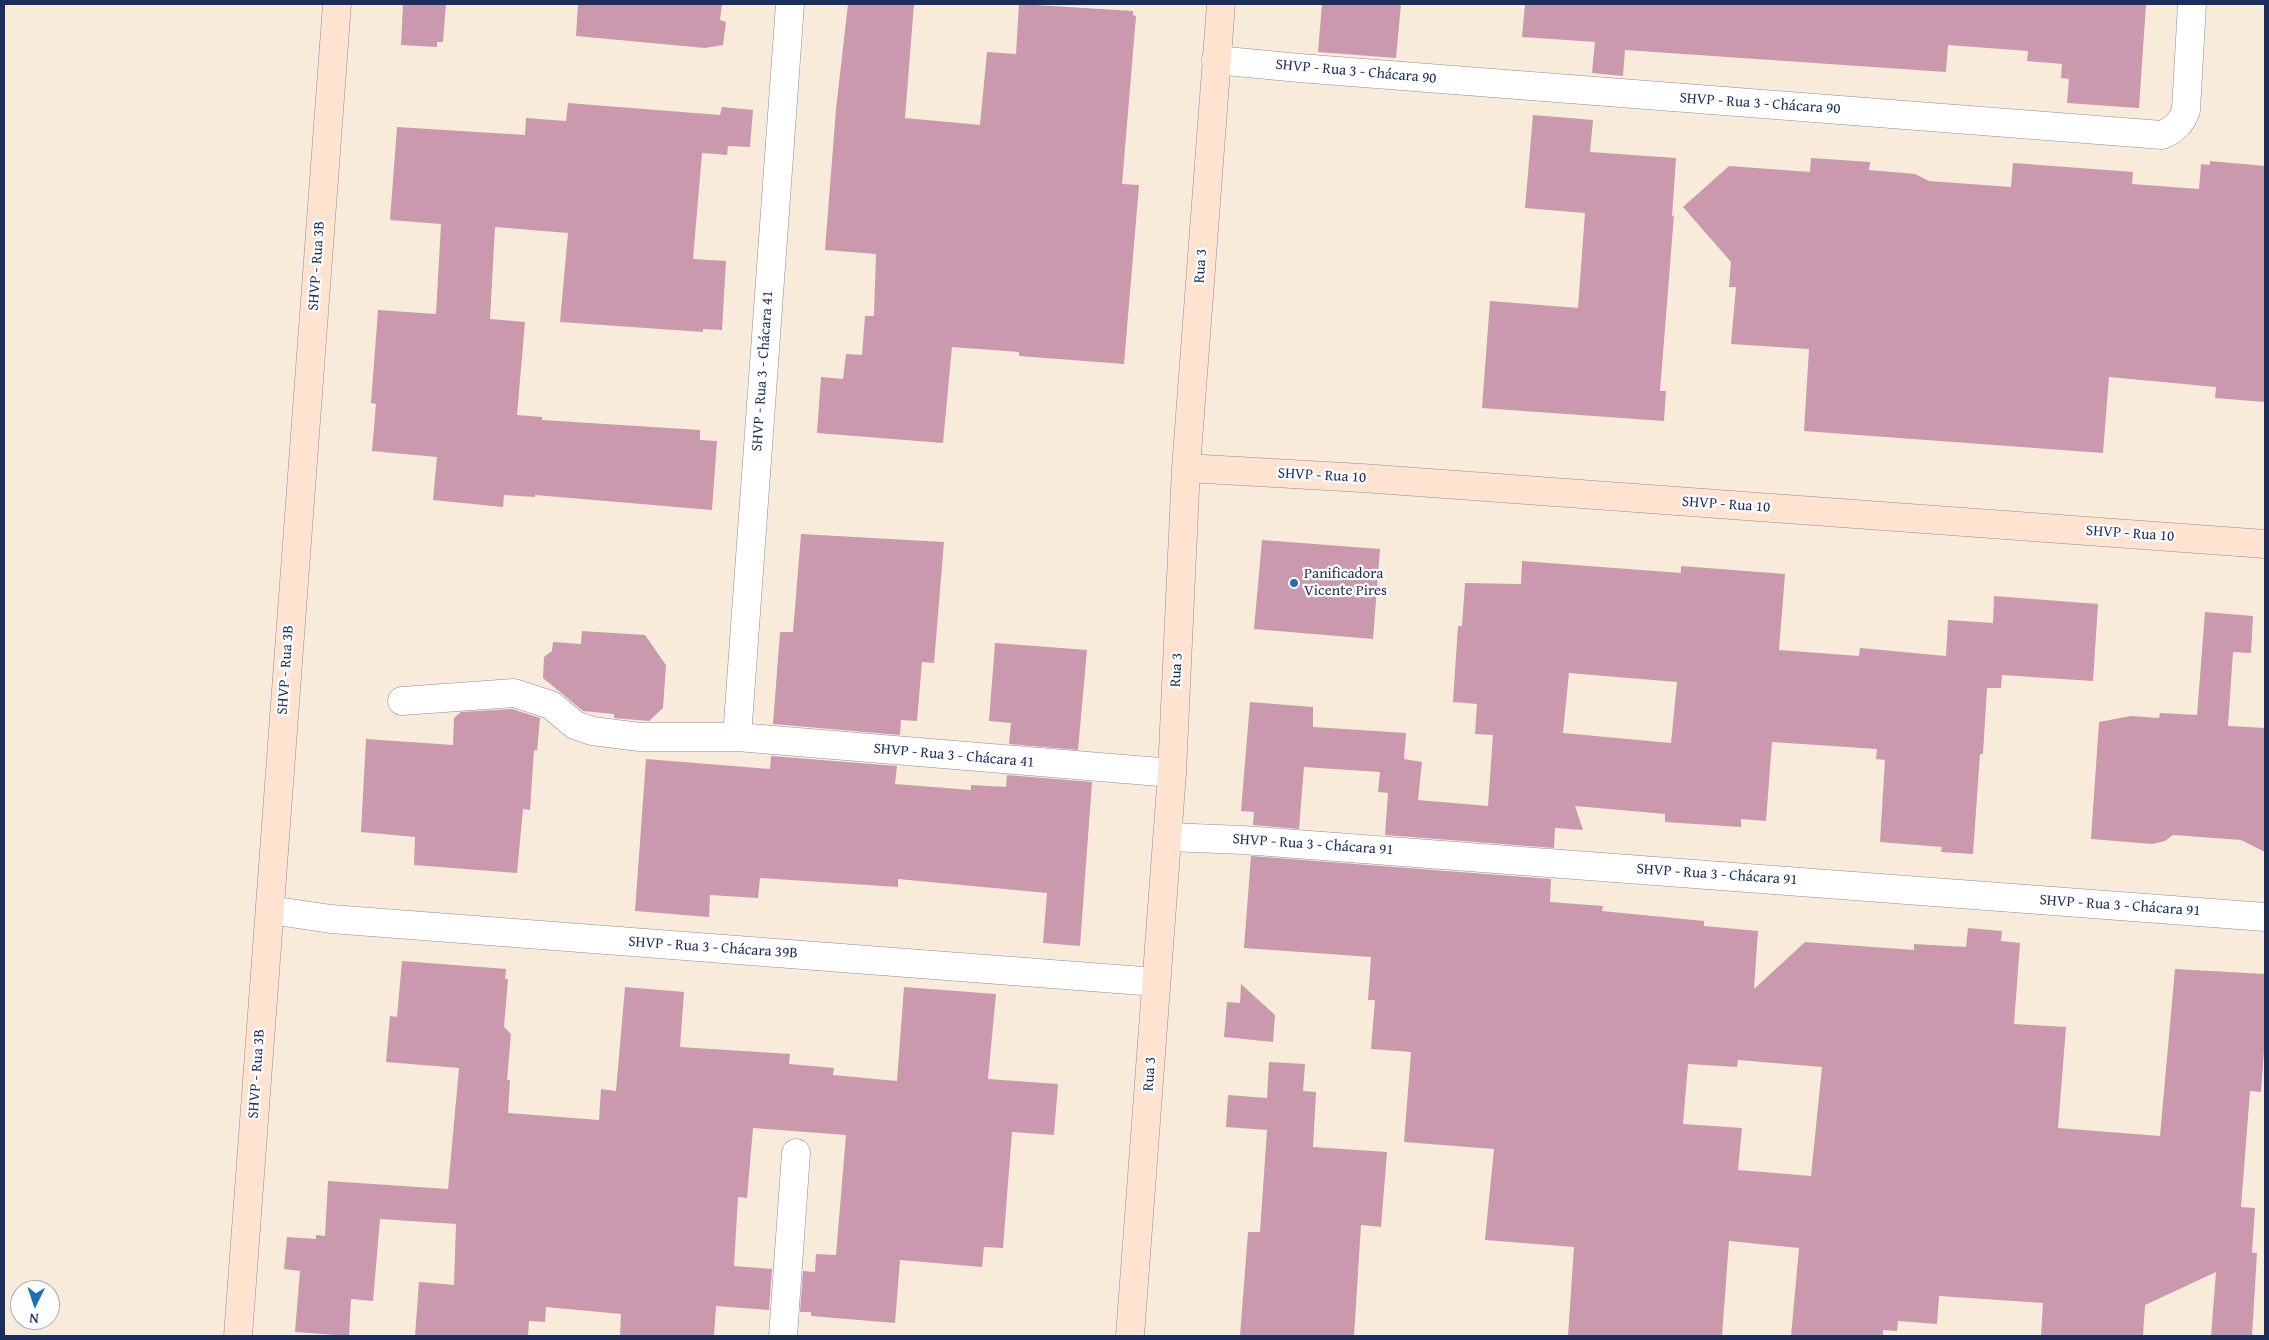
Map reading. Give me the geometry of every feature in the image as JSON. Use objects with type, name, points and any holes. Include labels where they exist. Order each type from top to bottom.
[{"type":"street","name":"SHVP - Rua 3B","points":[[238,1336],[337,4]]},
{"type":"street","name":"SHVP - Rua 3 - Chácara 41","points":[[736,737],[790,4]]},
{"type":"street","name":"Rua 3","points":[[1130,1336],[1168,837],[1186,468],[1221,4]]},
{"type":"street","name":"SHVP - Rua 3 - Chácara 90","points":[[1216,60],[1299,68],[2162,134],[2174,129],[2182,121],[2186,110],[2192,4]]},
{"type":"street","name":"SHVP - Rua 10","points":[[1186,468],[1362,478],[2265,544]]},
{"type":"street","name":"SHVP - Rua 3 - Chácara 41","points":[[402,701],[514,693],[551,705],[575,725],[592,731],[640,737],[736,737],[1172,773]]},
{"type":"street","name":"SHVP - Rua 3 - Chácara 91","points":[[1168,837],[1243,840],[2265,917]]},
{"type":"street","name":"SHVP - Rua 3 - Chácara 39B","points":[[270,910],[351,920],[1156,982]]},
{"type":"street","points":[[783,1336],[796,1154]]},
{"type":"building","points":[[403,4],[446,4],[443,42],[437,42],[437,47],[401,45]]},
{"type":"building","points":[[578,4],[722,4],[720,20],[726,22],[723,45],[705,48],[576,36]]},
{"type":"building","points":[[848,4],[914,4],[905,118],[980,125],[987,52],[1016,54],[1019,4],[1133,11],[1133,15],[1136,16],[1122,184],[1139,185],[1124,364],[1019,356],[1019,352],[952,347],[943,443],[817,433],[821,377],[843,379],[846,354],[862,355],[865,316],[874,316],[876,254],[825,250],[836,109]]},
{"type":"building","points":[[1322,4],[1401,4],[1396,58],[1318,52]]},
{"type":"building","points":[[1525,4],[2146,4],[2139,108],[2067,103],[2069,79],[2061,78],[2062,64],[2027,61],[2028,51],[1948,45],[1946,72],[1625,50],[1623,76],[1592,73],[1595,42],[1522,37]]},
{"type":"building","points":[[568,103],[720,115],[722,107],[753,110],[750,147],[728,146],[727,155],[702,153],[693,259],[726,261],[722,330],[703,329],[703,332],[560,322],[568,233],[495,227],[490,319],[525,322],[517,415],[542,417],[542,420],[700,430],[700,440],[717,441],[712,510],[535,495],[535,497],[504,495],[503,507],[433,500],[437,457],[372,451],[376,404],[371,403],[378,310],[436,314],[441,224],[390,220],[397,127],[525,135],[526,118],[566,121]]},
{"type":"building","points":[[1533,115],[1593,120],[1590,152],[1676,158],[1672,217],[1674,215],[1660,391],[1666,391],[1664,421],[1482,408],[1490,301],[1578,308],[1585,213],[1525,208]]},
{"type":"building","points":[[1811,158],[1870,162],[1869,170],[1915,174],[1929,181],[2011,187],[2013,163],[2133,172],[2132,184],[2199,189],[2201,164],[2210,165],[2210,161],[2265,166],[2265,402],[2215,398],[2216,387],[2109,377],[2103,453],[1804,431],[1809,349],[1731,344],[1736,287],[1729,287],[1731,262],[1683,207],[1729,166],[1810,172]]},
{"type":"building","points":[[801,534],[944,542],[934,663],[922,662],[917,721],[901,720],[900,735],[773,724],[780,632],[793,632]]},
{"type":"building","points":[[1262,540],[1380,549],[1373,639],[1254,629]]},
{"type":"building","points":[[1522,561],[1681,573],[1681,566],[1785,574],[1779,650],[1859,656],[1860,648],[1946,656],[1948,620],[1993,623],[1994,596],[2098,604],[2093,681],[2002,675],[2001,688],[1987,688],[1983,754],[1980,754],[1973,854],[1941,852],[1942,847],[1880,842],[1885,760],[1876,759],[1877,749],[1772,742],[1766,821],[1741,819],[1741,827],[1665,822],[1665,814],[1575,806],[1583,830],[1555,828],[1554,848],[1385,835],[1388,793],[1378,792],[1380,772],[1304,767],[1299,829],[1253,825],[1254,812],[1241,811],[1250,702],[1313,707],[1313,727],[1406,733],[1404,759],[1422,762],[1418,800],[1488,806],[1493,735],[1475,734],[1477,704],[1453,702],[1458,626],[1462,626],[1465,583],[1521,584]],"holes":[[[1569,673],[1677,682],[1671,743],[1563,733]]]},
{"type":"building","points":[[2205,612],[2253,616],[2251,653],[2233,652],[2228,726],[2265,728],[2265,852],[2241,840],[2173,835],[2165,841],[2152,844],[2091,839],[2099,722],[2131,716],[2159,718],[2160,713],[2197,715]]},
{"type":"building","points":[[582,631],[645,635],[666,665],[663,708],[649,721],[614,718],[614,714],[583,711],[543,678],[544,657],[552,651],[553,642],[581,644]]},
{"type":"building","points":[[995,643],[1087,650],[1078,750],[1009,744],[1011,723],[989,721]]},
{"type":"building","points":[[512,709],[540,718],[537,751],[534,750],[530,810],[523,809],[517,873],[414,865],[415,837],[361,832],[366,739],[453,745],[454,718],[461,712]]},
{"type":"building","points":[[771,756],[897,766],[895,784],[971,790],[971,785],[1006,787],[1007,775],[1092,782],[1080,946],[1043,943],[1047,893],[898,879],[898,887],[760,878],[758,898],[710,895],[709,917],[635,911],[646,759],[770,769]]},
{"type":"building","points":[[1251,856],[1551,879],[1550,902],[1603,906],[1602,911],[1704,921],[1704,926],[1758,931],[1754,989],[1805,942],[1914,950],[1914,944],[1966,947],[1968,928],[2002,931],[2001,941],[2020,943],[2014,1024],[2066,1027],[2058,1128],[2160,1136],[2175,969],[2265,974],[2265,1037],[2261,1092],[2250,1091],[2241,1207],[2255,1208],[2252,1253],[2257,1253],[2252,1336],[2211,1336],[2216,1272],[2145,1305],[2143,1336],[2041,1336],[2043,1303],[1939,1296],[1937,1324],[1898,1321],[1897,1331],[1883,1330],[1883,1336],[1791,1336],[1799,1248],[1729,1241],[1722,1336],[1568,1336],[1574,1247],[1485,1240],[1494,1149],[1404,1142],[1411,1052],[1371,1049],[1375,1000],[1368,1000],[1371,957],[1244,948]],"holes":[[[1738,1060],[1822,1067],[1811,1176],[1738,1170],[1742,1128],[1683,1124],[1688,1064],[1737,1067]]]},
{"type":"building","points":[[402,961],[506,969],[505,979],[508,979],[504,1027],[511,1034],[507,1080],[510,1080],[508,1113],[599,1120],[601,1089],[616,1091],[625,987],[684,992],[680,1047],[790,1054],[789,1064],[834,1068],[833,1075],[897,1081],[904,987],[996,994],[988,1079],[1058,1084],[1054,1135],[1012,1132],[1003,1248],[984,1247],[982,1267],[900,1260],[895,1323],[811,1316],[811,1312],[800,1312],[803,1271],[815,1272],[816,1254],[836,1255],[846,1135],[753,1128],[747,1198],[738,1197],[734,1266],[772,1269],[769,1310],[716,1306],[714,1336],[620,1336],[621,1314],[546,1307],[545,1322],[529,1321],[528,1336],[415,1336],[419,1282],[454,1285],[456,1224],[380,1219],[373,1301],[351,1299],[349,1336],[295,1332],[300,1271],[284,1269],[287,1237],[316,1239],[316,1235],[325,1236],[328,1181],[448,1189],[459,1068],[386,1062],[390,1016],[397,1017]]},
{"type":"building","points":[[1241,984],[1275,1015],[1273,1042],[1224,1037],[1227,1002],[1240,1003]]},
{"type":"building","points":[[1269,1062],[1305,1064],[1303,1091],[1316,1092],[1313,1147],[1387,1152],[1381,1227],[1361,1225],[1354,1336],[1240,1336],[1248,1232],[1260,1232],[1267,1130],[1226,1127],[1228,1095],[1267,1098]]},
{"type":"place","name":"Panificadora Vicente Pires","points":[[1294,583]]}]
